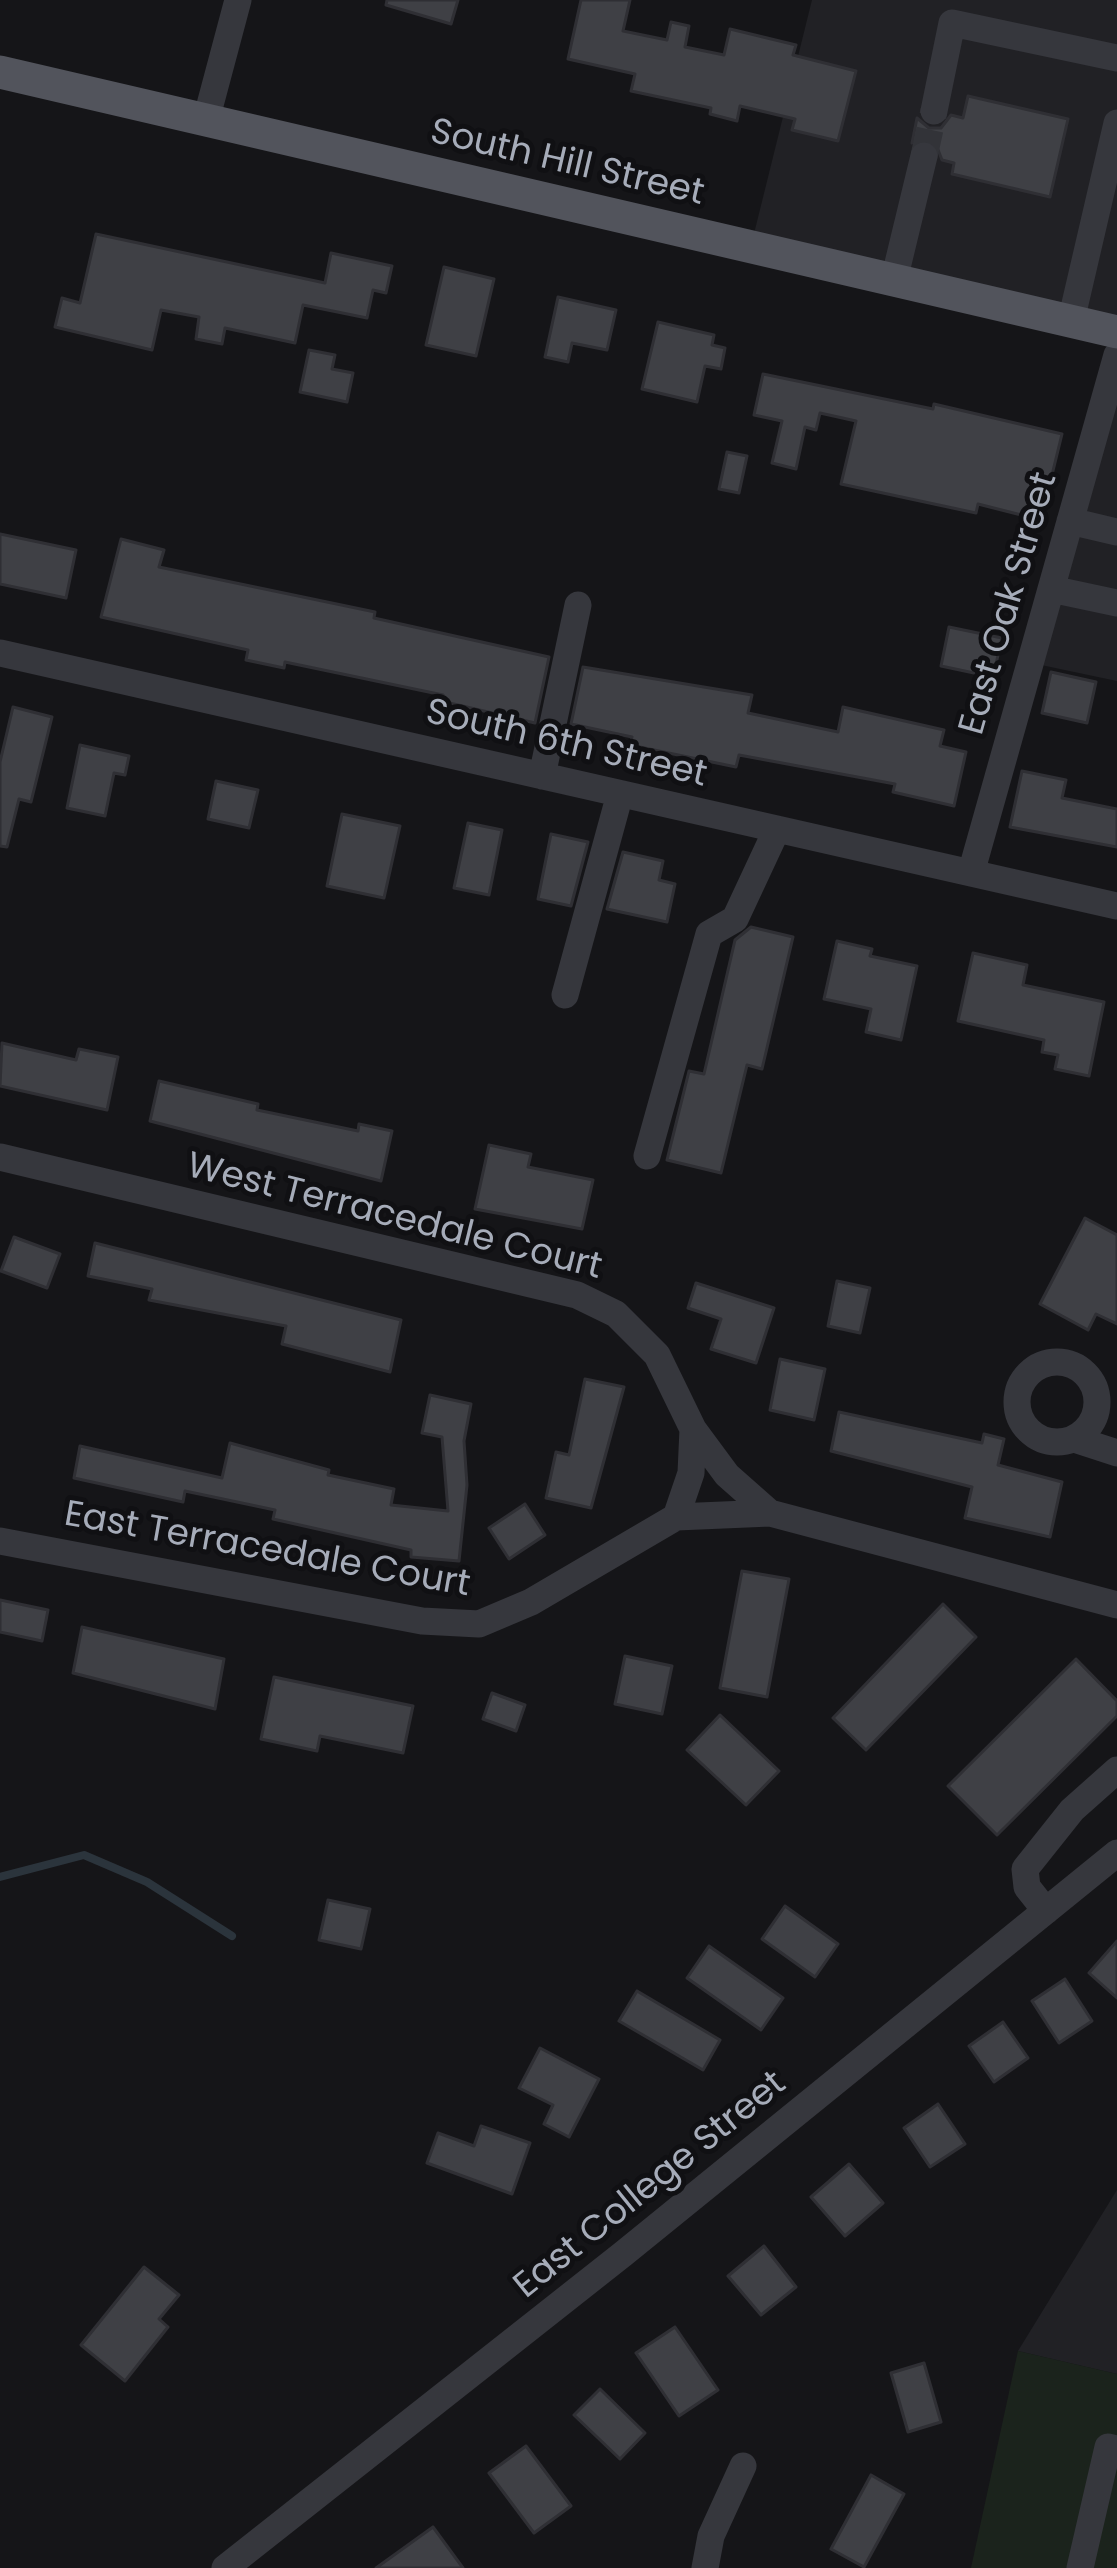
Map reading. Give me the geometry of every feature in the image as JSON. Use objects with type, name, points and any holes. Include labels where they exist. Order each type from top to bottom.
[{"type":"main road","name":"South Hill Street","points":[[0,72],[1117,332]]},
{"type":"street","points":[[206,120],[238,0]]},
{"type":"street","points":[[934,111],[955,11],[1117,58]]},
{"type":"street","points":[[1071,321],[1117,123]]},
{"type":"street","points":[[894,280],[923,156]]},
{"type":"street","name":"East Oak Street","points":[[971,873],[1117,355]]},
{"type":"street","points":[[1070,521],[1117,532]]},
{"type":"street","points":[[1051,590],[1117,603]]},
{"type":"street","points":[[542,776],[578,605]]},
{"type":"street","name":"South 6th Street","points":[[0,653],[1117,907]]},
{"type":"street","points":[[565,995],[620,794]]},
{"type":"street","points":[[647,1156],[709,934],[735,919],[777,829]]},
{"type":"street","name":"West Terracedale Court","points":[[0,1157],[577,1295],[616,1314],[657,1355],[693,1429],[727,1475],[770,1513]]},
{"type":"street","points":[[693,1429],[691,1473],[676,1517],[770,1513],[1117,1605]]},
{"type":"street","points":[[1074,1439],[1117,1453]]},
{"type":"street","name":"East Terracedale Court","points":[[0,1541],[422,1621],[479,1624],[532,1602],[676,1517]]},
{"type":"street","points":[[1046,1911],[1027,1887],[1024,1869],[1072,1810],[1117,1770]]},
{"type":"street","name":"East College Street","points":[[225,2568],[1117,1853]]},
{"type":"street","points":[[1080,2568],[1108,2447],[1117,2449]]},
{"type":"street","points":[[704,2568],[711,2536],[743,2466]]},
{"type":"shaded area","points":[[812,0],[1117,0],[1117,342],[747,262]]},
{"type":"shaded area","points":[[1117,363],[1117,681],[1027,662]]},
{"type":"shaded area","points":[[1117,2190],[1117,2374],[1018,2351]]},
{"type":"shaded area","points":[[1018,2351],[1117,2374],[1117,2568],[971,2568]]},
{"type":"building","points":[[387,0],[458,0],[451,24],[386,5]]},
{"type":"building","points":[[581,0],[630,0],[623,31],[667,40],[671,22],[689,26],[685,47],[724,55],[730,29],[796,45],[793,55],[856,71],[838,141],[792,130],[795,119],[740,106],[737,121],[710,114],[711,108],[631,91],[635,74],[568,59]]},
{"type":"building","points":[[968,96],[1068,119],[1050,197],[952,174],[954,163],[942,160],[935,142],[920,139],[912,143],[917,118],[929,128],[941,128],[951,115],[963,118]]},
{"type":"building","points":[[96,234],[325,283],[331,253],[392,266],[386,293],[373,290],[367,318],[303,305],[295,343],[225,328],[222,344],[196,339],[199,317],[161,310],[152,350],[55,327],[62,298],[80,303]]},
{"type":"building","points":[[444,267],[494,279],[476,356],[426,345]]},
{"type":"building","points":[[558,297],[616,310],[607,350],[572,343],[568,362],[545,357]]},
{"type":"building","points":[[658,322],[714,335],[712,345],[725,348],[721,369],[705,366],[697,402],[642,389]]},
{"type":"building","points":[[309,350],[335,355],[332,369],[353,373],[347,402],[300,392]]},
{"type":"building","points":[[763,374],[933,409],[934,404],[1062,434],[1041,520],[978,504],[976,513],[841,484],[856,421],[820,413],[816,430],[805,427],[796,469],[772,463],[782,421],[754,415]]},
{"type":"building","points":[[727,452],[747,456],[739,493],[719,489]]},
{"type":"building","points":[[0,534],[76,550],[66,598],[0,584]]},
{"type":"building","points":[[121,539],[164,550],[159,567],[375,612],[374,618],[549,657],[535,723],[441,701],[443,695],[285,662],[284,668],[246,660],[248,650],[101,617]]},
{"type":"building","points":[[949,627],[1002,638],[993,677],[941,666]]},
{"type":"building","points":[[583,667],[752,695],[748,713],[838,732],[843,707],[944,730],[940,746],[966,752],[954,806],[893,792],[895,784],[739,755],[736,767],[630,745],[632,737],[571,724]]},
{"type":"building","points":[[1051,672],[1096,682],[1087,723],[1042,713]]},
{"type":"building","points":[[13,707],[52,717],[31,802],[19,799],[7,847],[0,846],[0,762]]},
{"type":"building","points":[[80,745],[129,756],[125,775],[114,773],[105,816],[67,808]]},
{"type":"building","points":[[1022,771],[1066,780],[1062,798],[1117,809],[1117,847],[1010,827]]},
{"type":"building","points":[[216,781],[258,790],[249,828],[208,819]]},
{"type":"building","points":[[342,814],[400,826],[384,898],[327,886]]},
{"type":"building","points":[[468,823],[502,830],[489,895],[454,888]]},
{"type":"building","points":[[551,834],[588,842],[571,906],[538,899]]},
{"type":"building","points":[[623,852],[663,861],[659,880],[675,884],[667,922],[607,909]]},
{"type":"building","points":[[751,927],[793,937],[762,1069],[747,1065],[721,1173],[667,1160],[689,1071],[704,1074],[735,940]]},
{"type":"building","points":[[837,941],[872,949],[870,956],[917,966],[901,1040],[866,1032],[871,1009],[824,999]]},
{"type":"building","points":[[973,953],[1027,965],[1023,985],[1104,1002],[1089,1076],[1055,1069],[1058,1055],[1042,1052],[1044,1040],[958,1021]]},
{"type":"building","points":[[2,1043],[76,1060],[79,1049],[118,1057],[107,1110],[0,1086]]},
{"type":"building","points":[[159,1081],[258,1104],[257,1110],[358,1131],[359,1124],[392,1131],[381,1181],[150,1121]]},
{"type":"building","points":[[489,1145],[531,1154],[528,1167],[593,1180],[582,1229],[475,1209]]},
{"type":"building","points":[[1085,1218],[1117,1235],[1117,1324],[1096,1314],[1088,1330],[1040,1304]]},
{"type":"building","points":[[14,1237],[60,1254],[47,1288],[1,1271]]},
{"type":"building","points":[[95,1243],[401,1320],[390,1372],[282,1344],[286,1326],[149,1300],[152,1289],[88,1276]]},
{"type":"building","points":[[837,1281],[870,1288],[860,1333],[828,1326]]},
{"type":"building","points":[[696,1283],[774,1308],[756,1363],[711,1349],[721,1319],[688,1308]]},
{"type":"building","points":[[780,1359],[825,1369],[814,1420],[770,1410]]},
{"type":"building","points":[[585,1379],[624,1387],[591,1508],[546,1498],[556,1452],[569,1455]]},
{"type":"building","points":[[430,1395],[471,1404],[464,1441],[467,1485],[459,1561],[411,1557],[411,1550],[273,1519],[275,1510],[185,1491],[183,1502],[74,1478],[80,1446],[222,1478],[230,1443],[329,1470],[328,1475],[394,1489],[391,1505],[448,1511],[442,1437],[422,1433]]},
{"type":"building","points":[[839,1412],[982,1443],[984,1434],[1004,1439],[998,1465],[1062,1482],[1050,1537],[965,1518],[972,1487],[831,1451]]},
{"type":"building","points":[[525,1504],[545,1535],[509,1559],[489,1528]]},
{"type":"building","points":[[742,1571],[789,1579],[767,1697],[720,1688]]},
{"type":"building","points":[[0,1600],[48,1610],[42,1641],[0,1632]]},
{"type":"building","points":[[943,1604],[976,1637],[866,1750],[833,1718]]},
{"type":"building","points":[[82,1627],[224,1659],[215,1709],[73,1673]]},
{"type":"building","points":[[625,1656],[672,1666],[662,1714],[615,1704]]},
{"type":"building","points":[[1076,1659],[1117,1701],[1117,1716],[997,1835],[948,1786]]},
{"type":"building","points":[[274,1677],[413,1706],[403,1753],[320,1736],[317,1751],[261,1739]]},
{"type":"building","points":[[492,1693],[525,1705],[516,1731],[483,1719]]},
{"type":"building","points":[[720,1715],[779,1771],[746,1805],[687,1750]]},
{"type":"building","points":[[328,1900],[370,1909],[361,1949],[319,1940]]},
{"type":"building","points":[[785,1906],[838,1944],[815,1977],[762,1939]]},
{"type":"building","points":[[1117,1941],[1117,1998],[1089,1973]]},
{"type":"building","points":[[709,1946],[783,1998],[761,2030],[687,1978]]},
{"type":"building","points":[[1065,1979],[1092,2021],[1059,2043],[1032,2001]]},
{"type":"building","points":[[637,1991],[720,2040],[703,2070],[619,2021]]},
{"type":"building","points":[[1003,2022],[1028,2058],[994,2082],[969,2046]]},
{"type":"building","points":[[540,2048],[599,2079],[569,2137],[544,2124],[553,2105],[519,2088]]},
{"type":"building","points":[[938,2104],[965,2144],[930,2167],[904,2128]]},
{"type":"building","points":[[481,2126],[530,2143],[512,2194],[427,2163],[438,2133],[474,2146]]},
{"type":"building","points":[[849,2164],[883,2203],[845,2236],[811,2197]]},
{"type":"building","points":[[764,2246],[796,2287],[761,2315],[728,2276]]},
{"type":"building","points":[[144,2267],[179,2295],[159,2319],[168,2327],[125,2381],[81,2345]]},
{"type":"building","points":[[675,2327],[718,2390],[679,2416],[636,2353]]},
{"type":"building","points":[[924,2363],[941,2422],[908,2432],[891,2373]]},
{"type":"building","points":[[600,2389],[645,2433],[620,2459],[574,2415]]},
{"type":"building","points":[[526,2446],[571,2506],[534,2533],[489,2473]]},
{"type":"building","points":[[871,2475],[904,2494],[864,2567],[831,2549]]},
{"type":"building","points":[[433,2527],[463,2568],[376,2568]]},
{"type":"waterway","points":[[0,1877],[84,1855],[147,1882],[232,1936]]},
{"type":"tunnel","points":[[924,156],[934,111]]}]
